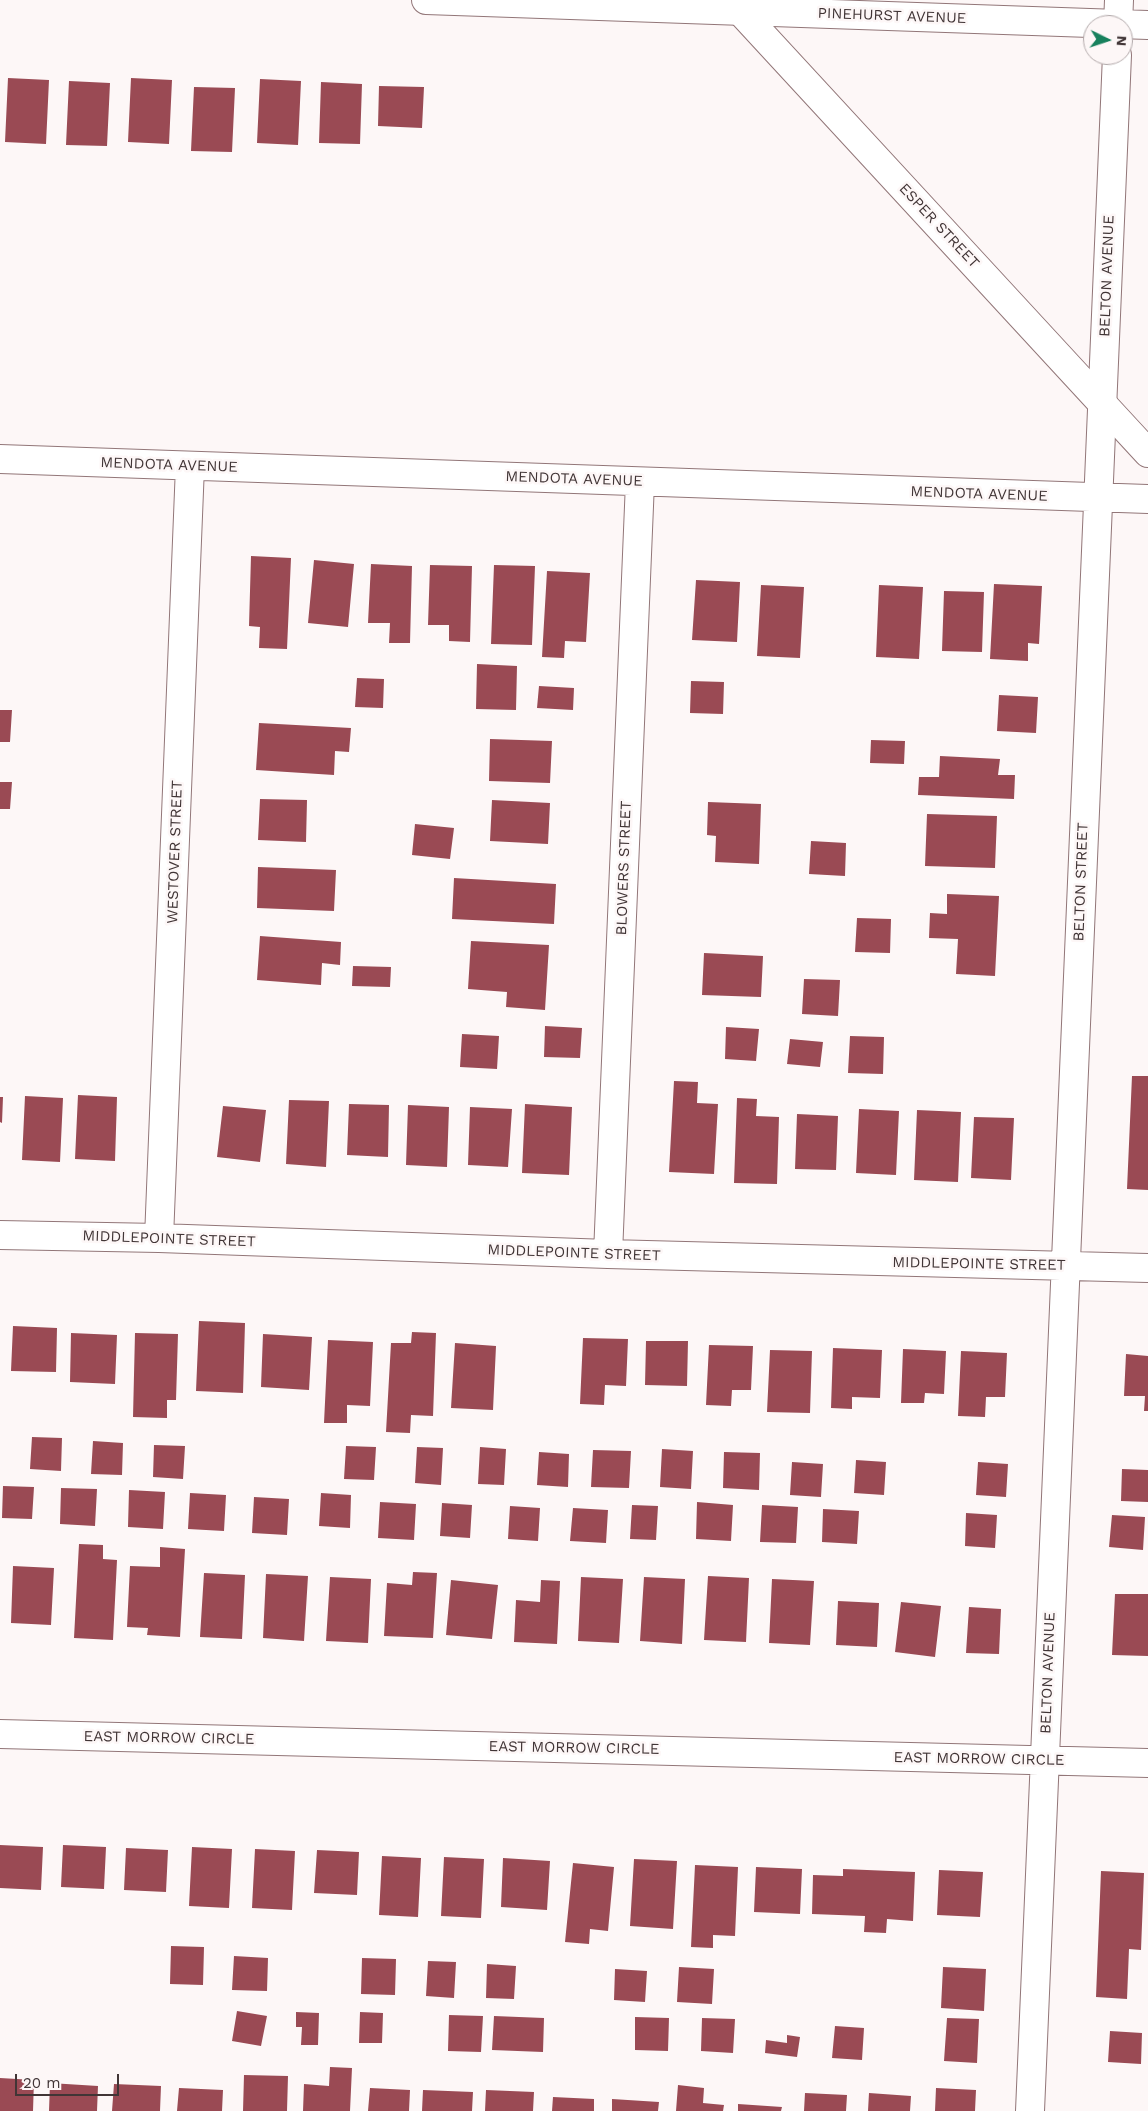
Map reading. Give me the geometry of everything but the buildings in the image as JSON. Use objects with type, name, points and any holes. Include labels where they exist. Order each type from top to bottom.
[{"type":"street","name":"PINEHURST AVENUE","points":[[426,0],[735,5],[1083,15]]},
{"type":"street","name":"ESPER STREET","points":[[735,5],[1148,453]]},
{"type":"street","name":"PINEHURST AVENUE","points":[[1133,20],[1148,25]]},
{"type":"street","name":"BELTON AVENUE","points":[[1098,498],[1117,65]]},
{"type":"street","name":"MENDOTA AVENUE","points":[[0,459],[1148,499]]},
{"type":"street","name":"WESTOVER STREET","points":[[159,1238],[190,466]]},
{"type":"street","name":"BLOWERS STREET","points":[[608,1254],[640,482]]},
{"type":"street","name":"BELTON STREET","points":[[1065,1266],[1098,498]]},
{"type":"street","name":"MIDDLEPOINTE STREET","points":[[0,1235],[159,1238],[608,1254],[1148,1268]]},
{"type":"street","name":"BELTON AVENUE","points":[[1030,2111],[1065,1266]]},
{"type":"street","name":"EAST MORROW CIRCLE","points":[[0,1734],[1148,1763]]}]
